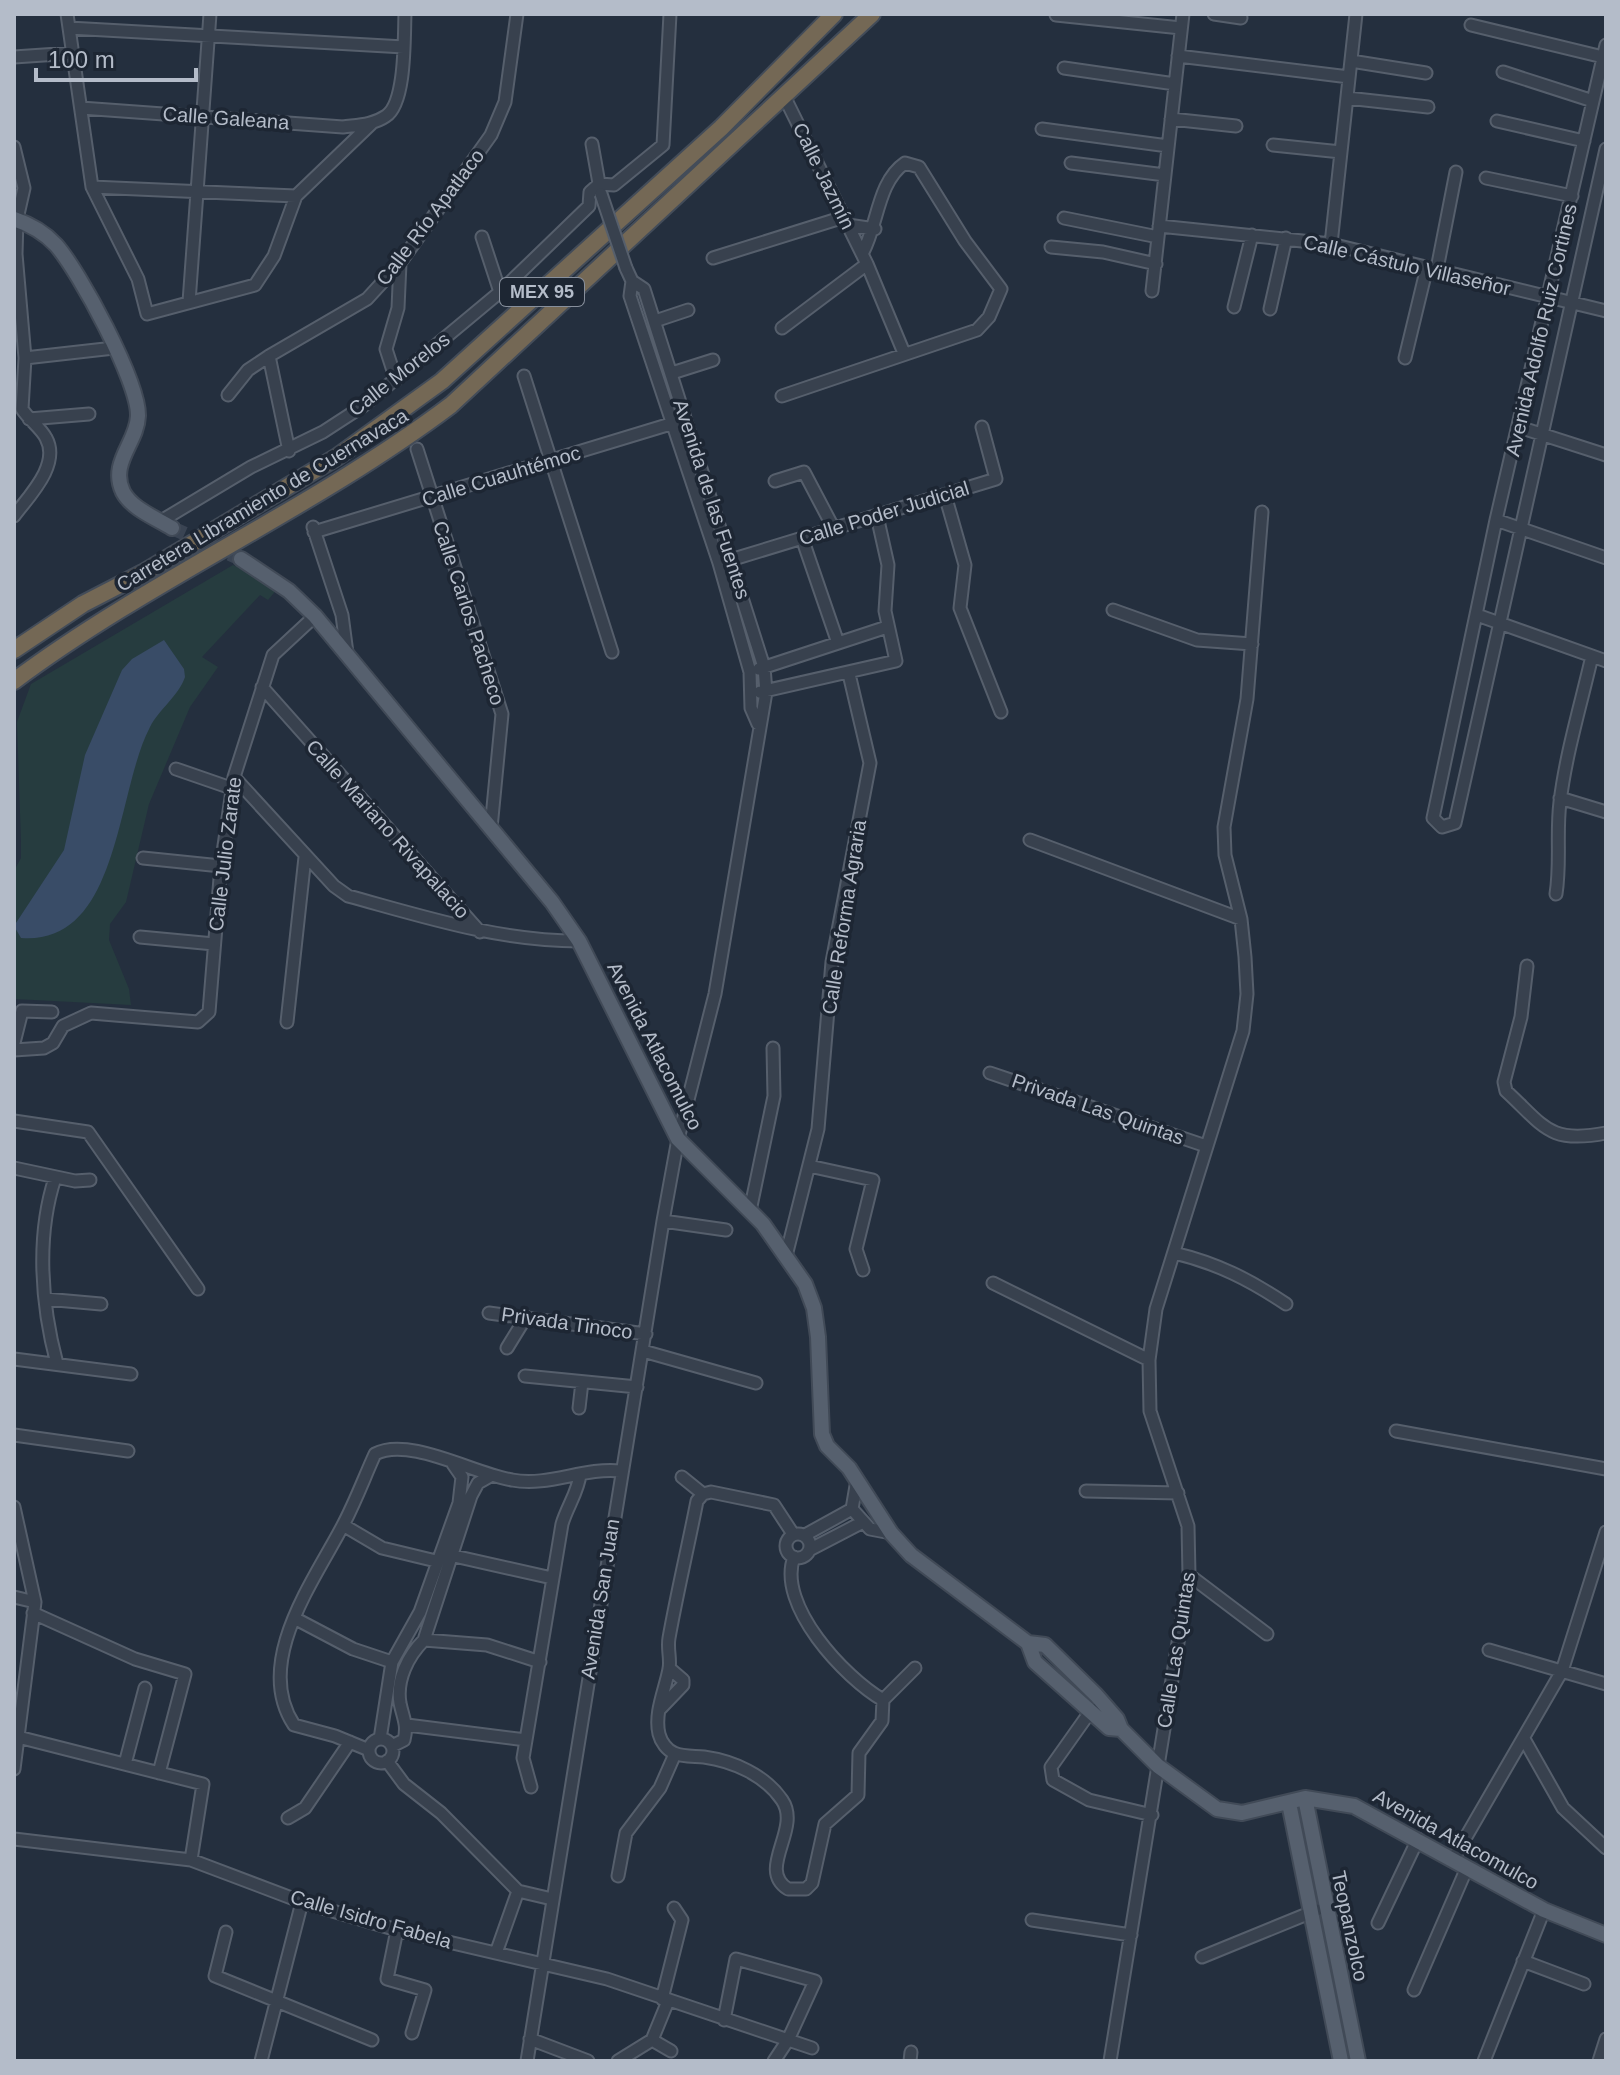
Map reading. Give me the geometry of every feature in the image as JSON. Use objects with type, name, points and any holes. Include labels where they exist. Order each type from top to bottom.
[{"type":"highway","name":"Carretera Libramiento de Cuernavaca","points":[[14,650],[83,604],[143,573],[337,457],[442,381],[721,128],[834,14]]},
{"type":"highway","name":"Carretera Libramiento de Cuernavaca","points":[[14,681],[97,624],[398,444],[451,405],[872,14]]},
{"type":"main road","points":[[15,219],[53,242],[70,263],[114,348],[138,406],[138,421],[119,463],[124,493],[139,509],[167,524]]},
{"type":"main road","name":"Avenida Atlacomulco","points":[[241,559],[289,591],[315,616],[491,828],[579,941],[678,1139],[750,1211],[805,1284],[814,1308],[822,1434],[857,1480],[891,1533],[911,1555],[1028,1643],[1035,1662],[1098,1708],[1158,1766],[1217,1809],[1230,1813],[1305,1798],[1354,1806],[1544,1910],[1606,1935]]},
{"type":"main road","name":"Teopanzolco","points":[[1305,1798],[1358,2061]]},
{"type":"main road","name":"Teopanzolco","points":[[1289,1803],[1341,2061]]},
{"type":"street","points":[[67,14],[92,187],[138,279],[147,314],[255,285],[274,256],[296,196],[372,123],[388,115],[398,102],[405,14]]},
{"type":"street","points":[[189,302],[194,192],[210,14]]},
{"type":"street","name":"Calle Río Apatlaco","points":[[228,395],[248,370],[367,299],[400,263],[491,135],[505,102],[517,14]]},
{"type":"street","points":[[600,189],[614,185],[663,145],[670,14]]},
{"type":"street","points":[[1152,291],[1183,14]]},
{"type":"street","points":[[1214,14],[1241,18]]},
{"type":"street","points":[[1331,244],[1349,77],[1355,62],[1356,14]]},
{"type":"street","points":[[1056,15],[1181,28]]},
{"type":"street","points":[[1471,25],[1605,51]]},
{"type":"street","points":[[69,28],[404,47]]},
{"type":"street","name":"Avenida Adolfo Ruiz Cortines","points":[[1605,51],[1601,89],[1593,101],[1496,520],[1433,818],[1442,827],[1455,823],[1606,149]]},
{"type":"street","points":[[14,57],[73,53]]},
{"type":"street","points":[[1178,56],[1349,77]]},
{"type":"street","points":[[1355,62],[1426,73]]},
{"type":"street","points":[[1064,68],[1175,84]]},
{"type":"street","points":[[1503,72],[1593,101]]},
{"type":"street","name":"Calle Jazmín","points":[[785,98],[865,259],[904,353]]},
{"type":"street","points":[[1347,98],[1428,107]]},
{"type":"street","name":"Calle Galeana","points":[[81,108],[343,127],[372,123]]},
{"type":"street","points":[[1171,119],[1236,126]]},
{"type":"street","points":[[1497,121],[1584,141]]},
{"type":"street","points":[[1042,129],[1168,146]]},
{"type":"street","name":"Avenida de las Fuentes","points":[[592,144],[600,189],[626,268],[632,281],[644,289],[655,321],[764,667],[766,692],[758,724],[715,994],[678,1139]]},
{"type":"street","points":[[1273,145],[1341,152]]},
{"type":"street","points":[[14,147],[24,188],[15,219],[25,358],[20,392],[22,409],[46,438],[48,463],[43,477],[14,516]]},
{"type":"street","points":[[782,328],[865,259],[891,175],[905,163],[919,167],[965,241],[1001,289],[989,317],[977,330],[782,396]]},
{"type":"street","points":[[1071,163],[1165,175]]},
{"type":"street","points":[[1405,358],[1456,172]]},
{"type":"street","points":[[1486,178],[1572,196]]},
{"type":"street","points":[[92,187],[296,196]]},
{"type":"street","name":"Calle Morelos","points":[[167,524],[251,467],[289,451],[350,414],[396,380],[500,292],[589,206],[590,192],[600,189]]},
{"type":"street","name":"Calle Cástulo Villaseñor","points":[[1064,218],[1159,232],[1252,235],[1331,244],[1606,311]]},
{"type":"street","points":[[713,258],[846,221],[875,229]]},
{"type":"street","points":[[1234,307],[1252,235]]},
{"type":"street","points":[[482,237],[500,292]]},
{"type":"street","points":[[1270,309],[1286,238]]},
{"type":"street","points":[[1051,247],[1103,252],[1156,264]]},
{"type":"street","points":[[396,380],[386,355],[398,308],[400,263]]},
{"type":"street","name":"Avenida de las Fuentes","points":[[632,281],[630,296],[719,563],[750,672],[751,708],[758,724]]},
{"type":"street","points":[[655,321],[688,310]]},
{"type":"street","points":[[25,358],[114,348]]},
{"type":"street","points":[[269,356],[289,451]]},
{"type":"street","points":[[672,373],[713,360]]},
{"type":"street","points":[[524,376],[612,652]]},
{"type":"street","points":[[29,419],[89,414]]},
{"type":"street","name":"Calle Cuauhtémoc","points":[[347,654],[342,615],[314,529],[432,497],[687,419]]},
{"type":"street","name":"Calle Poder Judicial","points":[[719,563],[996,479],[982,427]]},
{"type":"street","points":[[1519,427],[1606,455]]},
{"type":"street","name":"Calle Carlos Pacheco","points":[[417,449],[502,714],[491,828]]},
{"type":"street","points":[[775,481],[804,472],[834,529]]},
{"type":"street","points":[[945,495],[965,565],[960,608],[1001,712]]},
{"type":"street","points":[[1241,919],[1225,855],[1224,827],[1247,699],[1262,512]]},
{"type":"street","points":[[752,692],[766,692],[896,661],[887,627],[884,590],[888,565],[877,516]]},
{"type":"street","points":[[1496,520],[1606,558]]},
{"type":"street","points":[[802,538],[838,643]]},
{"type":"street","points":[[1113,610],[1197,640],[1252,644]]},
{"type":"street","points":[[1477,615],[1606,661]]},
{"type":"street","name":"Calle Julio Zarate","points":[[14,1050],[44,1048],[53,1043],[63,1026],[91,1013],[198,1022],[205,1018],[209,1012],[221,866],[232,782],[273,655],[315,616]]},
{"type":"street","points":[[750,672],[887,627]]},
{"type":"street","points":[[1556,894],[1561,868],[1558,848],[1560,798],[1592,656]]},
{"type":"street","name":"Calle Reforma Agraria","points":[[786,1256],[818,1129],[832,962],[870,763],[849,674]]},
{"type":"street","name":"Calle Mariano Rivapalacio","points":[[262,687],[480,932],[513,938],[579,941]]},
{"type":"street","points":[[1456,717],[1479,722]]},
{"type":"street","points":[[176,769],[232,782],[348,896],[480,932]]},
{"type":"street","points":[[1560,798],[1606,812]]},
{"type":"street","points":[[1030,840],[1241,919]]},
{"type":"street","points":[[287,1022],[305,857]]},
{"type":"street","points":[[143,858],[221,866]]},
{"type":"street","name":"Calle Las Quintas","points":[[1110,2061],[1189,1575],[1188,1526],[1150,1411],[1149,1360],[1156,1309],[1243,1031],[1247,994],[1241,919]]},
{"type":"street","points":[[140,937],[214,944]]},
{"type":"street","points":[[1527,966],[1521,1017],[1504,1082],[1506,1091],[1551,1132],[1580,1138],[1606,1133]]},
{"type":"street","points":[[14,1043],[22,1011],[52,1012]]},
{"type":"street","points":[[750,1211],[774,1096],[773,1048]]},
{"type":"street","name":"Privada Las Quintas","points":[[990,1073],[1206,1146]]},
{"type":"street","points":[[14,1121],[88,1132],[198,1289]]},
{"type":"street","name":"Avenida San Juan","points":[[527,2061],[621,1471],[678,1139]]},
{"type":"street","points":[[809,1166],[873,1180],[856,1249],[863,1270]]},
{"type":"street","points":[[14,1168],[55,1178],[90,1180]]},
{"type":"street","points":[[55,1178],[44,1221],[45,1299],[57,1364]]},
{"type":"street","points":[[663,1221],[726,1230]]},
{"type":"street","points":[[1174,1253],[1206,1260],[1244,1276],[1286,1304]]},
{"type":"street","points":[[993,1283],[1149,1360]]},
{"type":"street","points":[[45,1299],[101,1304]]},
{"type":"street","name":"Privada Tinoco","points":[[489,1313],[646,1334]]},
{"type":"street","points":[[507,1348],[526,1317]]},
{"type":"street","points":[[643,1351],[756,1383]]},
{"type":"street","points":[[14,1359],[131,1374]]},
{"type":"street","points":[[525,1376],[637,1387]]},
{"type":"street","points":[[579,1408],[582,1382]]},
{"type":"street","points":[[1396,1431],[1606,1469]]},
{"type":"street","points":[[14,1435],[128,1451]]},
{"type":"street","points":[[369,1750],[294,1725],[287,1715],[280,1678],[296,1619],[375,1454],[399,1447],[492,1475],[532,1482],[598,1468],[621,1471]]},
{"type":"street","points":[[380,1739],[392,1662],[420,1612],[459,1503],[462,1477],[453,1464]]},
{"type":"street","points":[[531,1787],[524,1773],[526,1740],[552,1578],[571,1495],[579,1486],[580,1474]]},
{"type":"street","points":[[392,1746],[404,1740],[407,1725],[400,1690],[409,1655],[424,1640],[454,1556],[471,1496],[478,1483],[492,1475]]},
{"type":"street","points":[[682,1477],[703,1494]]},
{"type":"street","points":[[559,1478],[571,1495]]},
{"type":"street","points":[[857,1480],[852,1509],[861,1523],[891,1533]]},
{"type":"street","points":[[1086,1491],[1178,1493]]},
{"type":"street","points":[[811,1549],[774,1505],[711,1492],[703,1494],[697,1501],[669,1636],[669,1668],[661,1692],[659,1733],[664,1745],[675,1754],[728,1762],[770,1787],[787,1808],[788,1824],[775,1869],[778,1880],[788,1889],[806,1889],[816,1874],[817,1851],[825,1824],[858,1795],[859,1753],[882,1721],[883,1700],[915,1668]]},
{"type":"street","points":[[14,1507],[34,1608],[14,1769]]},
{"type":"street","points":[[852,1509],[786,1544],[794,1557],[789,1574],[809,1624],[850,1677],[883,1700]]},
{"type":"street","points":[[794,1557],[804,1557],[811,1549],[861,1523]]},
{"type":"street","points":[[343,1525],[382,1548],[436,1561]]},
{"type":"street","points":[[1452,1861],[1562,1671],[1606,1532]]},
{"type":"street","points":[[454,1556],[552,1578]]},
{"type":"street","points":[[1189,1575],[1267,1634]]},
{"type":"street","points":[[14,1597],[135,1659],[185,1674],[159,1773]]},
{"type":"street","points":[[296,1619],[353,1649],[392,1662]]},
{"type":"street","points":[[424,1640],[487,1645],[540,1662]]},
{"type":"street","points":[[1489,1650],[1606,1684]]},
{"type":"street","points":[[660,1709],[683,1685],[683,1680],[669,1668]]},
{"type":"street","points":[[125,1764],[145,1688]]},
{"type":"street","points":[[1098,1708],[1051,1767],[1053,1780],[1089,1800],[1152,1815]]},
{"type":"street","points":[[407,1725],[526,1740]]},
{"type":"street","points":[[18,1737],[203,1784],[191,1860]]},
{"type":"street","points":[[380,1739],[372,1743],[369,1750],[373,1760],[387,1761],[404,1784],[441,1813],[518,1891],[552,1899]]},
{"type":"street","points":[[380,1739],[392,1746]]},
{"type":"street","points":[[1524,1739],[1563,1808],[1606,1848]]},
{"type":"street","points":[[288,1818],[305,1808],[350,1742]]},
{"type":"street","points":[[387,1761],[392,1755],[392,1746]]},
{"type":"street","points":[[618,1876],[626,1833],[660,1788],[675,1754]]},
{"type":"street","name":"Calle Isidro Fabela","points":[[14,1839],[191,1860],[302,1902],[397,1930],[607,1979],[812,2048]]},
{"type":"street","points":[[1378,1923],[1418,1839]]},
{"type":"street","points":[[1414,1990],[1466,1870]]},
{"type":"street","points":[[496,1953],[518,1891]]},
{"type":"street","points":[[261,2061],[302,1902]]},
{"type":"street","points":[[1202,1957],[1325,1906]]},
{"type":"street","points":[[618,2061],[652,2040],[665,2000],[682,1920],[674,1908]]},
{"type":"street","points":[[1484,2061],[1544,1910]]},
{"type":"street","points":[[1032,1920],[1131,1935]]},
{"type":"street","points":[[397,1930],[387,1979],[425,1990],[412,2033]]},
{"type":"street","points":[[226,1932],[215,1976],[372,2040]]},
{"type":"street","points":[[724,2020],[736,1959],[815,1981],[788,2040],[774,2061]]},
{"type":"street","points":[[1523,1961],[1584,1984]]},
{"type":"street","points":[[530,2039],[588,2061]]},
{"type":"street","points":[[1599,2061],[1606,2039]]},
{"type":"street","points":[[652,2040],[671,2051]]},
{"type":"green space","points":[[233,565],[278,588],[268,600],[260,595],[202,657],[218,667],[190,707],[149,804],[126,902],[110,924],[109,940],[129,989],[131,1005],[14,999],[14,871],[21,858],[17,722],[31,684]]},
{"type":"water","points":[[164,640],[184,669],[185,677],[150,727],[139,755],[110,860],[96,892],[78,917],[54,934],[21,938],[14,926],[64,850],[85,755],[122,670],[132,659]]},
{"type":"tunnel","points":[[172,528],[241,559]]}]
